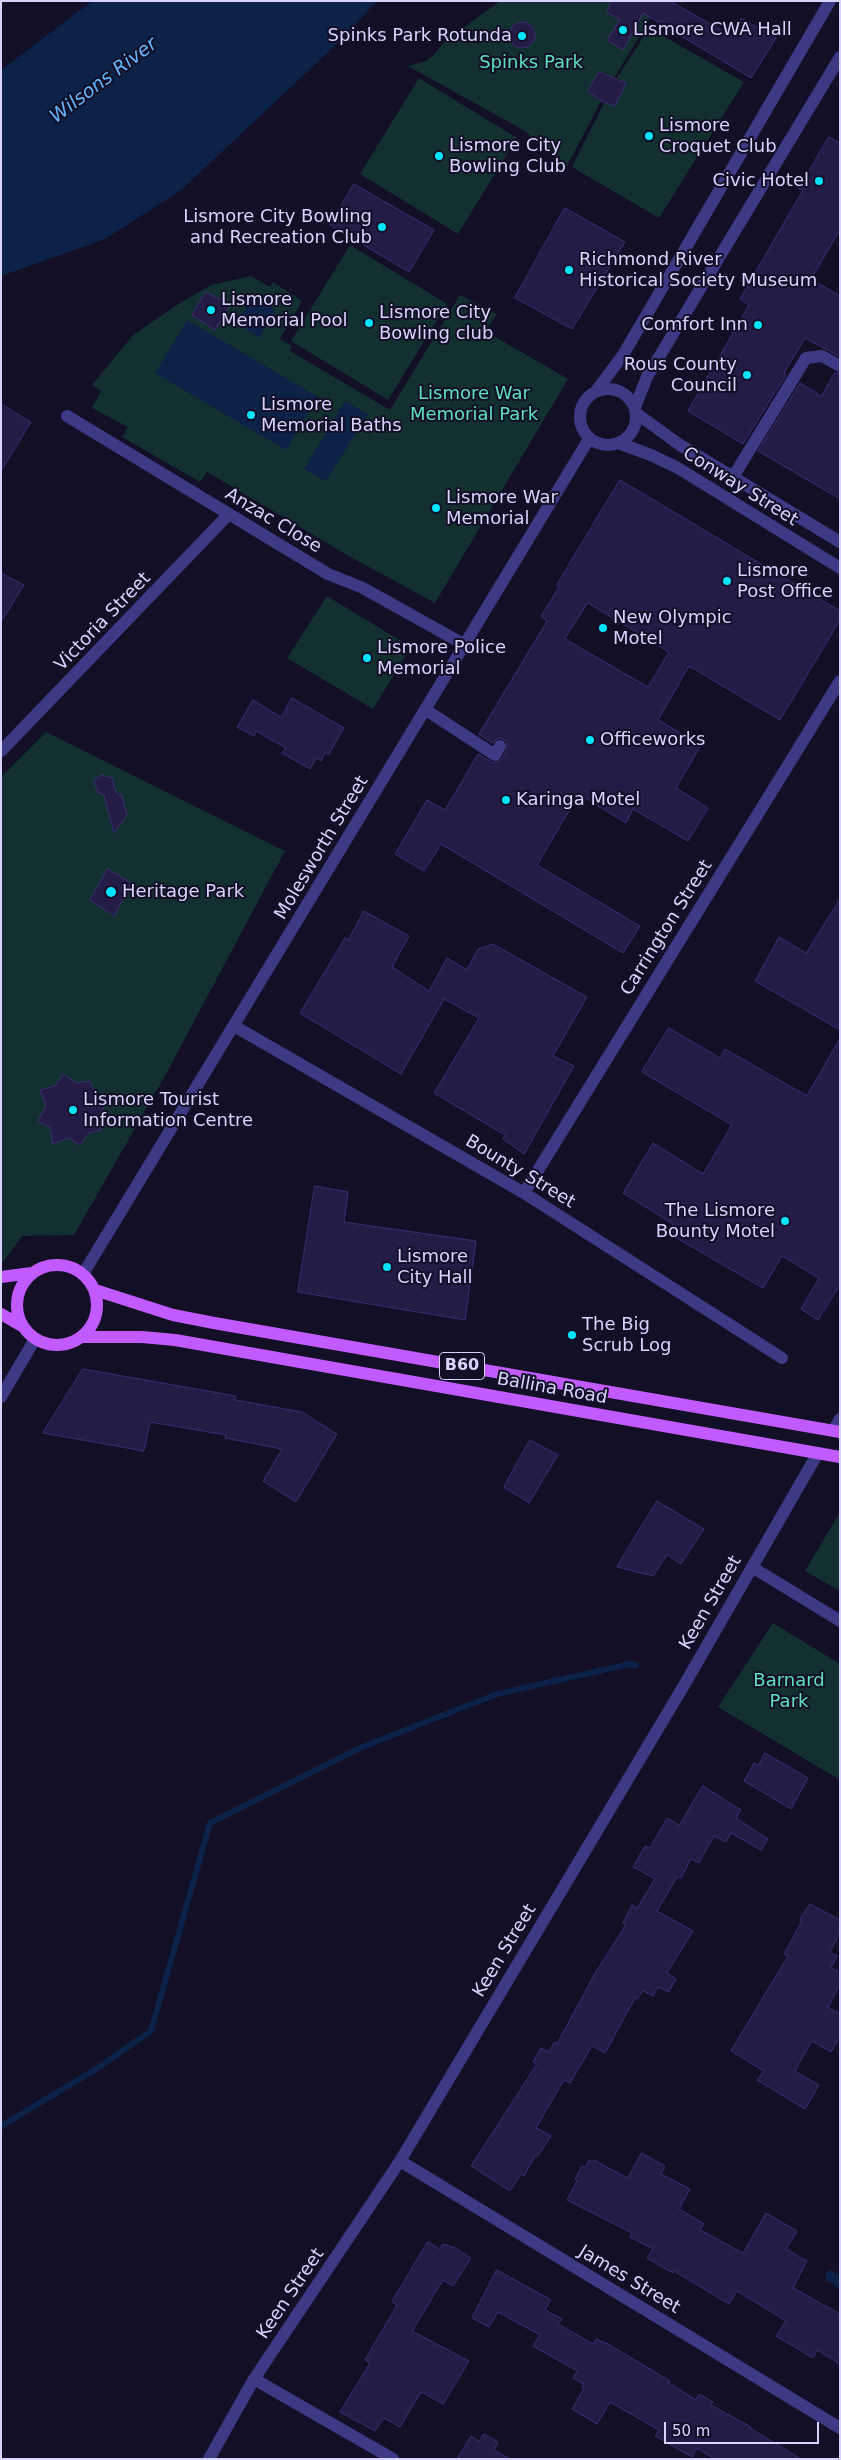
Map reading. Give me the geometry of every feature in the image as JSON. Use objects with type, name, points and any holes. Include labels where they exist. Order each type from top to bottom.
[{"type":"main road","points":[[1,1277],[32,1273],[52,1265],[68,1266],[83,1274],[95,1290],[97,1311],[91,1326],[81,1337]]},
{"type":"main road","points":[[22,1326],[17,1315],[17,1298],[24,1282],[32,1273]]},
{"type":"main road","name":"Ballina Road","points":[[95,1290],[172,1315],[214,1323],[836,1431]]},
{"type":"main road","points":[[1,1314],[22,1326],[34,1339]]},
{"type":"main road","name":"Ballina Road","points":[[81,1337],[142,1337],[175,1340],[840,1457]]},
{"type":"main road","name":"B60","points":[[34,1339],[46,1344],[58,1345],[70,1343],[81,1337]]},
{"type":"street","points":[[830,1],[623,355],[596,391],[585,400],[580,413],[581,427],[589,438],[603,445],[618,443],[632,431],[636,410],[647,377],[840,56]]},
{"type":"street","points":[[733,477],[806,358],[822,356],[840,366]]},
{"type":"street","points":[[596,391],[616,389],[627,396],[636,410]]},
{"type":"street","name":"Conway Street","points":[[636,410],[670,439],[840,542]]},
{"type":"street","name":"Anzac Close","points":[[68,416],[228,515],[328,574],[362,588],[465,645]]},
{"type":"street","name":"Molesworth Street","points":[[83,1274],[589,438]]},
{"type":"street","name":"Conway Street","points":[[618,443],[651,455],[678,468],[840,568]]},
{"type":"street","name":"Victoria Street","points":[[1,751],[228,515]]},
{"type":"street","name":"Carrington Street","points":[[524,1193],[840,681]]},
{"type":"street","points":[[426,710],[495,755],[500,746]]},
{"type":"street","name":"Bounty Street","points":[[234,1026],[524,1193],[782,1358]]},
{"type":"street","points":[[1,1397],[34,1339]]},
{"type":"street","points":[[836,1431],[840,1419]]},
{"type":"street","name":"Keen Street","points":[[209,2459],[254,2379],[400,2161],[752,1568],[818,1453]]},
{"type":"street","points":[[752,1568],[840,1621]]},
{"type":"street","name":"James Street","points":[[400,2161],[840,2428]]},
{"type":"street","points":[[254,2379],[393,2459]]},
{"type":"green space","name":"Spinks Park","points":[[500,1],[661,1],[614,78],[599,71],[588,91],[601,101],[566,168],[525,131],[408,66],[426,61],[435,54],[444,42]]},
{"type":"green space","name":"Lismore Croquet Club","points":[[649,28],[744,82],[659,218],[572,167],[605,101],[625,83],[617,78]]},
{"type":"green space","name":"Lismore City Bowling Club","points":[[419,78],[517,138],[458,234],[360,174]]},
{"type":"green space","name":"Lismore City Bowling club","points":[[350,245],[447,304],[388,400],[291,341]]},
{"type":"green space","name":"Lismore War Memorial Park","points":[[251,276],[270,287],[273,282],[302,301],[280,339],[292,346],[290,351],[390,410],[460,295],[497,314],[485,331],[568,379],[435,603],[347,555],[207,472],[200,482],[122,437],[128,427],[92,408],[101,391],[92,385],[133,335],[180,303],[211,285]]},
{"type":"green space","points":[[327,596],[411,647],[373,709],[287,658]]},
{"type":"green space","name":"Heritage Park","points":[[46,732],[285,851],[166,1074],[74,1235],[22,1236],[1,1265],[1,777]]},
{"type":"green space","points":[[840,1512],[840,1591],[805,1571]]},
{"type":"green space","name":"Barnard Park","points":[[773,1623],[840,1664],[840,1780],[718,1707]]},
{"type":"water","name":"Wilsons River","points":[[92,1],[377,1],[340,41],[180,191],[105,239],[1,276],[1,70]]},
{"type":"water","points":[[254,296],[276,311],[259,338],[236,322]]},
{"type":"water","name":"Lismore Memorial Baths","points":[[187,320],[318,397],[286,450],[155,373]]},
{"type":"water","name":"Lismore Memorial Baths","points":[[345,401],[368,414],[326,481],[304,469]]},
{"type":"water","points":[[831,2270],[840,2276],[840,2290],[834,2284],[826,2281],[826,2273]]},
{"type":"building","points":[[612,1],[670,1],[730,35],[741,18],[776,38],[751,78],[643,13],[623,50],[607,40],[620,20],[607,12]]},
{"type":"building","name":"Spinks Park Rotunda","points":[[522,22],[531,26],[535,35],[531,44],[522,48],[513,44],[509,35],[513,26]]},
{"type":"building","name":"Lismore Croquet Club","points":[[599,72],[626,83],[615,106],[601,101],[588,91]]},
{"type":"building","points":[[829,137],[840,143],[840,230],[811,279],[840,296],[840,357],[805,338],[784,373],[786,375],[743,444],[688,411],[749,305],[740,299],[803,190],[799,189]]},
{"type":"building","name":"Lismore City Bowling and Recreation Club","points":[[354,184],[434,230],[409,272],[330,225]]},
{"type":"building","name":"Richmond River Historical Society Museum","points":[[565,208],[625,242],[572,329],[515,298]]},
{"type":"building","name":"Lismore Memorial Pool","points":[[206,292],[230,305],[215,330],[192,315]]},
{"type":"building","points":[[835,373],[840,374],[840,499],[758,451],[800,383],[821,396]]},
{"type":"building","points":[[1,404],[31,422],[1,471]]},
{"type":"building","points":[[620,480],[840,611],[840,620],[780,720],[689,666],[658,720],[701,745],[676,788],[708,808],[688,841],[633,809],[626,823],[579,794],[537,865],[640,926],[623,953],[441,844],[424,871],[395,854],[427,800],[445,810],[478,754],[494,763],[502,759],[507,749],[507,741],[499,738],[492,743],[479,734],[547,621],[541,616],[559,587],[557,585]],"holes":[[[588,603],[669,652],[648,687],[565,639]]]},
{"type":"building","points":[[1,573],[24,585],[1,622]]},
{"type":"building","points":[[292,698],[344,728],[329,754],[325,753],[321,761],[317,758],[310,769],[282,753],[286,748],[256,731],[254,736],[237,727],[253,700],[281,717]]},
{"type":"building","points":[[102,775],[112,778],[116,793],[122,796],[127,815],[114,833],[104,795],[98,792],[94,781]]},
{"type":"building","name":"Heritage Park","points":[[108,869],[131,883],[114,916],[90,900]]},
{"type":"building","points":[[840,899],[840,1030],[755,981],[779,937],[806,953]]},
{"type":"building","points":[[364,911],[409,936],[392,967],[429,991],[447,958],[467,970],[478,949],[493,944],[587,997],[553,1056],[574,1066],[524,1154],[503,1139],[505,1135],[434,1093],[479,1018],[444,999],[401,1074],[300,1013],[345,938],[348,940]]},
{"type":"building","points":[[669,1028],[720,1058],[725,1049],[807,1096],[840,1038],[840,1285],[818,1320],[801,1309],[819,1278],[782,1256],[763,1288],[668,1233],[673,1224],[623,1193],[653,1143],[703,1174],[732,1125],[642,1072]]},
{"type":"building","name":"Lismore Tourist Information Centre","points":[[64,1074],[76,1083],[90,1081],[95,1093],[106,1102],[100,1114],[101,1130],[89,1133],[80,1145],[68,1138],[53,1144],[50,1128],[38,1121],[46,1106],[40,1090],[55,1086]]},
{"type":"building","name":"Lismore City Hall","points":[[315,1186],[348,1192],[344,1222],[476,1241],[465,1320],[298,1292]]},
{"type":"building","points":[[83,1369],[236,1396],[235,1400],[302,1412],[337,1434],[296,1502],[263,1481],[282,1449],[225,1438],[226,1435],[150,1422],[144,1451],[43,1433]]},
{"type":"building","points":[[530,1440],[558,1455],[529,1503],[504,1487]]},
{"type":"building","points":[[657,1501],[704,1529],[681,1564],[667,1555],[653,1576],[617,1567]]},
{"type":"building","points":[[765,1753],[808,1778],[791,1809],[744,1781],[754,1763],[758,1765]]},
{"type":"building","points":[[703,1786],[741,1810],[736,1818],[768,1839],[761,1850],[731,1833],[726,1842],[714,1836],[699,1863],[691,1859],[681,1878],[677,1877],[657,1911],[693,1931],[667,1973],[676,1979],[669,1992],[658,1987],[653,1996],[643,1991],[637,1999],[635,1998],[605,2053],[592,2046],[570,2083],[564,2080],[536,2128],[551,2136],[537,2157],[535,2156],[524,2176],[521,2174],[510,2191],[471,2166],[537,2064],[533,2062],[541,2048],[548,2052],[555,2042],[557,2044],[594,1975],[626,1925],[623,1923],[632,1905],[637,1908],[655,1879],[633,1867],[645,1846],[650,1848],[667,1818],[679,1825]]},
{"type":"building","points":[[810,1904],[840,1920],[840,1932],[830,1952],[837,1956],[831,1968],[840,1972],[840,1984],[828,2007],[840,2014],[840,2037],[831,2052],[812,2041],[795,2071],[819,2085],[805,2109],[757,2080],[764,2071],[731,2051],[788,1956],[784,1954]]},
{"type":"building","points":[[642,2153],[665,2166],[661,2174],[690,2189],[679,2209],[704,2224],[700,2230],[743,2253],[766,2213],[797,2231],[786,2249],[807,2261],[793,2288],[840,2314],[840,2364],[817,2350],[813,2358],[776,2336],[786,2321],[737,2291],[729,2304],[674,2271],[673,2273],[647,2258],[653,2249],[630,2237],[632,2233],[567,2200],[582,2166],[585,2168],[589,2160],[592,2162],[594,2160],[627,2178]]},
{"type":"building","points":[[428,2242],[440,2249],[443,2244],[455,2248],[471,2258],[453,2286],[443,2280],[412,2331],[469,2361],[443,2404],[421,2392],[400,2427],[384,2418],[375,2431],[340,2412],[370,2363],[365,2360],[397,2305],[392,2302]]},
{"type":"building","points":[[497,2270],[551,2300],[545,2310],[562,2319],[558,2324],[593,2344],[596,2339],[608,2344],[670,2381],[669,2383],[696,2400],[699,2394],[713,2402],[711,2405],[751,2427],[801,2459],[715,2459],[697,2448],[692,2457],[655,2436],[659,2430],[610,2402],[597,2424],[572,2409],[584,2388],[582,2387],[584,2384],[573,2378],[577,2371],[533,2346],[540,2335],[498,2312],[489,2327],[472,2318]]},
{"type":"building","points":[[484,2434],[498,2442],[494,2450],[510,2459],[457,2459],[471,2436],[479,2441]]},
{"type":"waterway","points":[[1,2126],[93,2071],[151,2031],[210,1823],[360,1748],[497,1694],[630,1664],[636,1665]]},
{"type":"place","name":"Lismore CWA Hall","points":[[623,30]]},
{"type":"place","name":"Spinks Park Rotunda","points":[[522,36]]},
{"type":"place","name":"Lismore Croquet Club","points":[[649,136]]},
{"type":"place","name":"Lismore City Bowling Club","points":[[439,156]]},
{"type":"place","name":"Civic Hotel","points":[[819,181]]},
{"type":"place","name":"Lismore City Bowling and Recreation Club","points":[[382,227]]},
{"type":"place","name":"Richmond River Historical Society Museum","points":[[569,270]]},
{"type":"place","name":"Lismore Memorial Pool","points":[[211,310]]},
{"type":"place","name":"Lismore City Bowling club","points":[[369,323]]},
{"type":"place","name":"Comfort Inn","points":[[758,325]]},
{"type":"place","name":"Rous County Council","points":[[747,375]]},
{"type":"place","name":"Lismore Memorial Baths","points":[[251,415]]},
{"type":"place","name":"Lismore War Memorial","points":[[436,508]]},
{"type":"place","name":"Lismore Post Office","points":[[727,581]]},
{"type":"place","name":"New Olympic Motel","points":[[603,628]]},
{"type":"place","name":"Lismore Police Memorial","points":[[367,658]]},
{"type":"place","name":"Officeworks","points":[[590,740]]},
{"type":"place","name":"Karinga Motel","points":[[506,800]]},
{"type":"place","name":"Heritage Park","points":[[111,892]]},
{"type":"place","name":"Lismore Tourist Information Centre","points":[[73,1110]]},
{"type":"place","name":"The Lismore Bounty Motel","points":[[785,1221]]},
{"type":"place","name":"Lismore City Hall","points":[[387,1267]]},
{"type":"place","name":"The Big Scrub Log","points":[[572,1335]]}]
